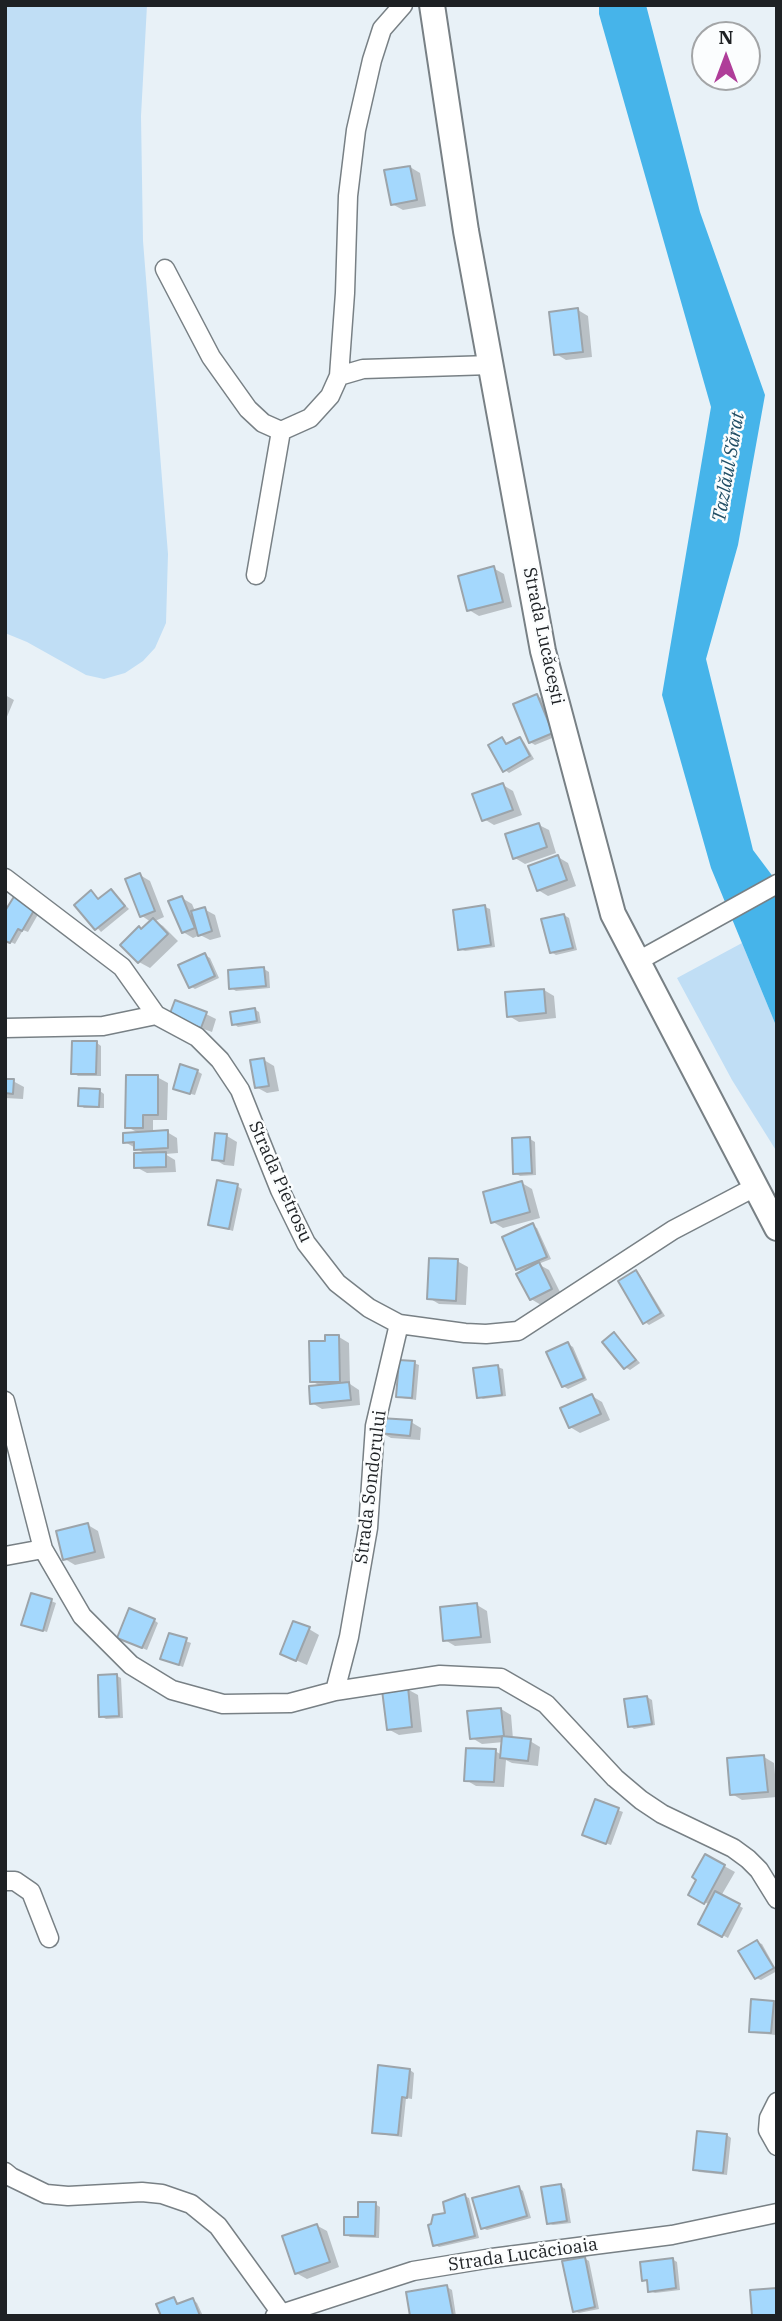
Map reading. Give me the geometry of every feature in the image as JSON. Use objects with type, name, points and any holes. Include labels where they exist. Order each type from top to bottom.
[{"type":"main road","name":"Strada Lucăcești","points":[[432,5],[466,231],[543,651],[612,914],[777,1228]]},
{"type":"street","points":[[165,268],[211,357],[240,399],[263,424],[281,431],[310,418],[330,396],[338,376],[345,293],[348,196],[356,130],[382,29],[402,5]]},
{"type":"street","points":[[338,376],[363,369],[491,365]]},
{"type":"street","points":[[256,575],[281,431]]},
{"type":"street","name":"Strada Pietrosu","points":[[5,878],[122,967],[156,1015],[197,1037],[210,1048],[230,1073],[306,1243],[337,1283],[352,1296],[399,1324],[465,1333],[518,1331],[673,1230],[754,1187]]},
{"type":"street","points":[[638,961],[777,884]]},
{"type":"street","points":[[5,1028],[103,1026],[156,1015]]},
{"type":"street","name":"Strada Sondorului","points":[[335,1692],[349,1637],[369,1528],[375,1426],[399,1324]]},
{"type":"street","points":[[5,1401],[43,1549],[82,1616],[131,1665],[172,1690],[223,1704],[289,1703],[335,1692],[440,1675],[501,1678],[546,1704],[615,1778],[641,1800],[748,1858],[777,1899]]},
{"type":"street","points":[[5,1556],[43,1549]]},
{"type":"street","points":[[5,1881],[15,1881],[30,1892],[49,1938]]},
{"type":"street","points":[[777,2102],[769,2118],[768,2130],[777,2146]]},
{"type":"street","points":[[5,2172],[46,2194],[68,2196],[142,2192],[162,2194],[191,2204],[218,2226],[278,2315]]},
{"type":"street","name":"Strada Lucăcioaia","points":[[278,2315],[413,2272],[492,2258],[672,2235],[777,2213]]},
{"type":"shaded area","points":[[5,5],[147,5],[141,116],[143,241],[168,554],[166,623],[155,648],[143,661],[125,673],[104,679],[86,675],[27,642],[5,633]]},
{"type":"shaded area","points":[[742,943],[777,1028],[777,1152],[732,1080],[677,978]]},
{"type":"water","name":"Tazlăul Sărat","points":[[599,5],[646,5],[700,212],[765,395],[738,545],[706,659],[753,850],[777,882],[777,1028],[711,868],[662,695],[711,407],[599,14]]},
{"type":"building","points":[[410,166],[417,200],[391,205],[384,170]]},
{"type":"building","points":[[578,308],[583,352],[554,355],[549,312]]},
{"type":"building","points":[[494,566],[503,602],[467,611],[458,576]]},
{"type":"building","points":[[537,694],[553,733],[529,743],[513,704]]},
{"type":"building","points":[[502,737],[506,744],[520,737],[530,756],[503,772],[488,745]]},
{"type":"building","points":[[503,783],[513,810],[482,821],[472,794]]},
{"type":"building","points":[[539,823],[547,847],[513,859],[505,834]]},
{"type":"building","points":[[558,855],[567,880],[537,891],[528,866]]},
{"type":"building","points":[[140,873],[155,911],[140,917],[125,879]]},
{"type":"building","points":[[111,889],[125,906],[95,930],[74,905],[91,890],[98,899]]},
{"type":"building","points":[[15,895],[36,907],[22,931],[18,929],[10,943],[5,941],[5,911]]},
{"type":"building","points":[[182,896],[195,928],[182,933],[168,901]]},
{"type":"building","points":[[485,905],[491,945],[458,950],[453,910]]},
{"type":"building","points":[[205,907],[212,931],[198,936],[191,911]]},
{"type":"building","points":[[564,914],[573,948],[550,953],[541,919]]},
{"type":"building","points":[[153,918],[168,934],[138,963],[120,945],[139,926],[141,929]]},
{"type":"building","points":[[205,953],[215,976],[189,988],[178,965]]},
{"type":"building","points":[[264,967],[266,986],[229,989],[228,970]]},
{"type":"building","points":[[544,989],[546,1013],[507,1017],[505,992]]},
{"type":"building","points":[[175,1000],[207,1012],[201,1028],[169,1016]]},
{"type":"building","points":[[255,1008],[257,1021],[232,1025],[230,1012]]},
{"type":"building","points":[[72,1041],[97,1041],[96,1074],[71,1074]]},
{"type":"building","points":[[264,1058],[269,1086],[255,1088],[250,1060]]},
{"type":"building","points":[[180,1064],[198,1070],[190,1094],[173,1089]]},
{"type":"building","points":[[126,1075],[158,1075],[158,1115],[143,1115],[143,1128],[125,1128]]},
{"type":"building","points":[[5,1079],[14,1079],[13,1094],[5,1093]]},
{"type":"building","points":[[79,1088],[100,1089],[99,1107],[78,1106]]},
{"type":"building","points":[[168,1130],[168,1148],[134,1150],[134,1142],[123,1143],[123,1133]]},
{"type":"building","points":[[215,1133],[227,1134],[224,1161],[212,1160]]},
{"type":"building","points":[[530,1137],[532,1173],[513,1174],[512,1138]]},
{"type":"building","points":[[166,1152],[166,1167],[134,1168],[134,1153]]},
{"type":"building","points":[[217,1180],[238,1184],[229,1229],[208,1225]]},
{"type":"building","points":[[522,1181],[530,1212],[491,1223],[483,1192]]},
{"type":"building","points":[[533,1223],[547,1257],[516,1270],[502,1237]]},
{"type":"building","points":[[429,1258],[458,1259],[456,1301],[427,1299]]},
{"type":"building","points":[[539,1262],[552,1289],[530,1300],[516,1274]]},
{"type":"building","points":[[636,1270],[661,1313],[643,1324],[618,1281]]},
{"type":"building","points":[[614,1332],[636,1360],[624,1369],[602,1342]]},
{"type":"building","points":[[325,1335],[339,1335],[340,1382],[310,1382],[309,1341],[325,1341]]},
{"type":"building","points":[[568,1342],[584,1378],[562,1387],[546,1352]]},
{"type":"building","points":[[399,1360],[415,1361],[412,1398],[396,1397]]},
{"type":"building","points":[[498,1365],[502,1395],[477,1398],[473,1368]]},
{"type":"building","points":[[349,1382],[351,1400],[310,1404],[309,1386]]},
{"type":"building","points":[[592,1394],[601,1414],[569,1428],[560,1408]]},
{"type":"building","points":[[380,1418],[412,1420],[410,1436],[378,1433]]},
{"type":"building","points":[[88,1523],[95,1552],[63,1560],[56,1531]]},
{"type":"building","points":[[31,1593],[52,1599],[43,1631],[21,1625]]},
{"type":"building","points":[[477,1603],[481,1637],[443,1641],[440,1607]]},
{"type":"building","points":[[129,1608],[155,1619],[142,1648],[117,1638]]},
{"type":"building","points":[[293,1621],[310,1627],[296,1661],[280,1654]]},
{"type":"building","points":[[169,1633],[187,1638],[179,1665],[160,1659]]},
{"type":"building","points":[[117,1674],[119,1716],[99,1717],[98,1675]]},
{"type":"building","points":[[408,1687],[412,1727],[387,1730],[382,1690]]},
{"type":"building","points":[[647,1696],[652,1724],[628,1727],[624,1699]]},
{"type":"building","points":[[501,1708],[504,1736],[470,1739],[467,1711]]},
{"type":"building","points":[[502,1736],[531,1739],[528,1761],[500,1758]]},
{"type":"building","points":[[466,1748],[496,1749],[494,1782],[464,1781]]},
{"type":"building","points":[[764,1755],[768,1792],[730,1795],[727,1758]]},
{"type":"building","points":[[595,1799],[619,1808],[606,1844],[582,1835]]},
{"type":"building","points":[[705,1854],[725,1865],[704,1904],[688,1895],[696,1880],[692,1877]]},
{"type":"building","points":[[715,1891],[740,1904],[722,1937],[698,1924]]},
{"type":"building","points":[[757,1940],[774,1968],[755,1979],[738,1951]]},
{"type":"building","points":[[751,1999],[774,2001],[771,2033],[749,2032]]},
{"type":"building","points":[[378,2065],[410,2069],[407,2098],[402,2097],[398,2135],[372,2133]]},
{"type":"building","points":[[697,2131],[727,2134],[723,2173],[693,2170]]},
{"type":"building","points":[[561,2184],[567,2221],[547,2224],[541,2187]]},
{"type":"building","points":[[519,2186],[527,2216],[481,2229],[472,2198]]},
{"type":"building","points":[[465,2194],[475,2236],[433,2246],[428,2225],[431,2224],[433,2215],[445,2213],[443,2202]]},
{"type":"building","points":[[358,2202],[376,2202],[375,2236],[344,2235],[344,2217],[358,2217]]},
{"type":"building","points":[[317,2224],[330,2262],[295,2274],[282,2236]]},
{"type":"building","points":[[585,2257],[595,2307],[573,2312],[562,2261]]},
{"type":"building","points":[[673,2258],[676,2288],[648,2292],[647,2280],[642,2281],[640,2262]]},
{"type":"building","points":[[447,2285],[453,2316],[410,2316],[406,2292]]},
{"type":"building","points":[[777,2288],[777,2316],[752,2316],[750,2290]]},
{"type":"building","points":[[174,2297],[177,2304],[193,2298],[200,2316],[161,2316],[156,2304]]}]
